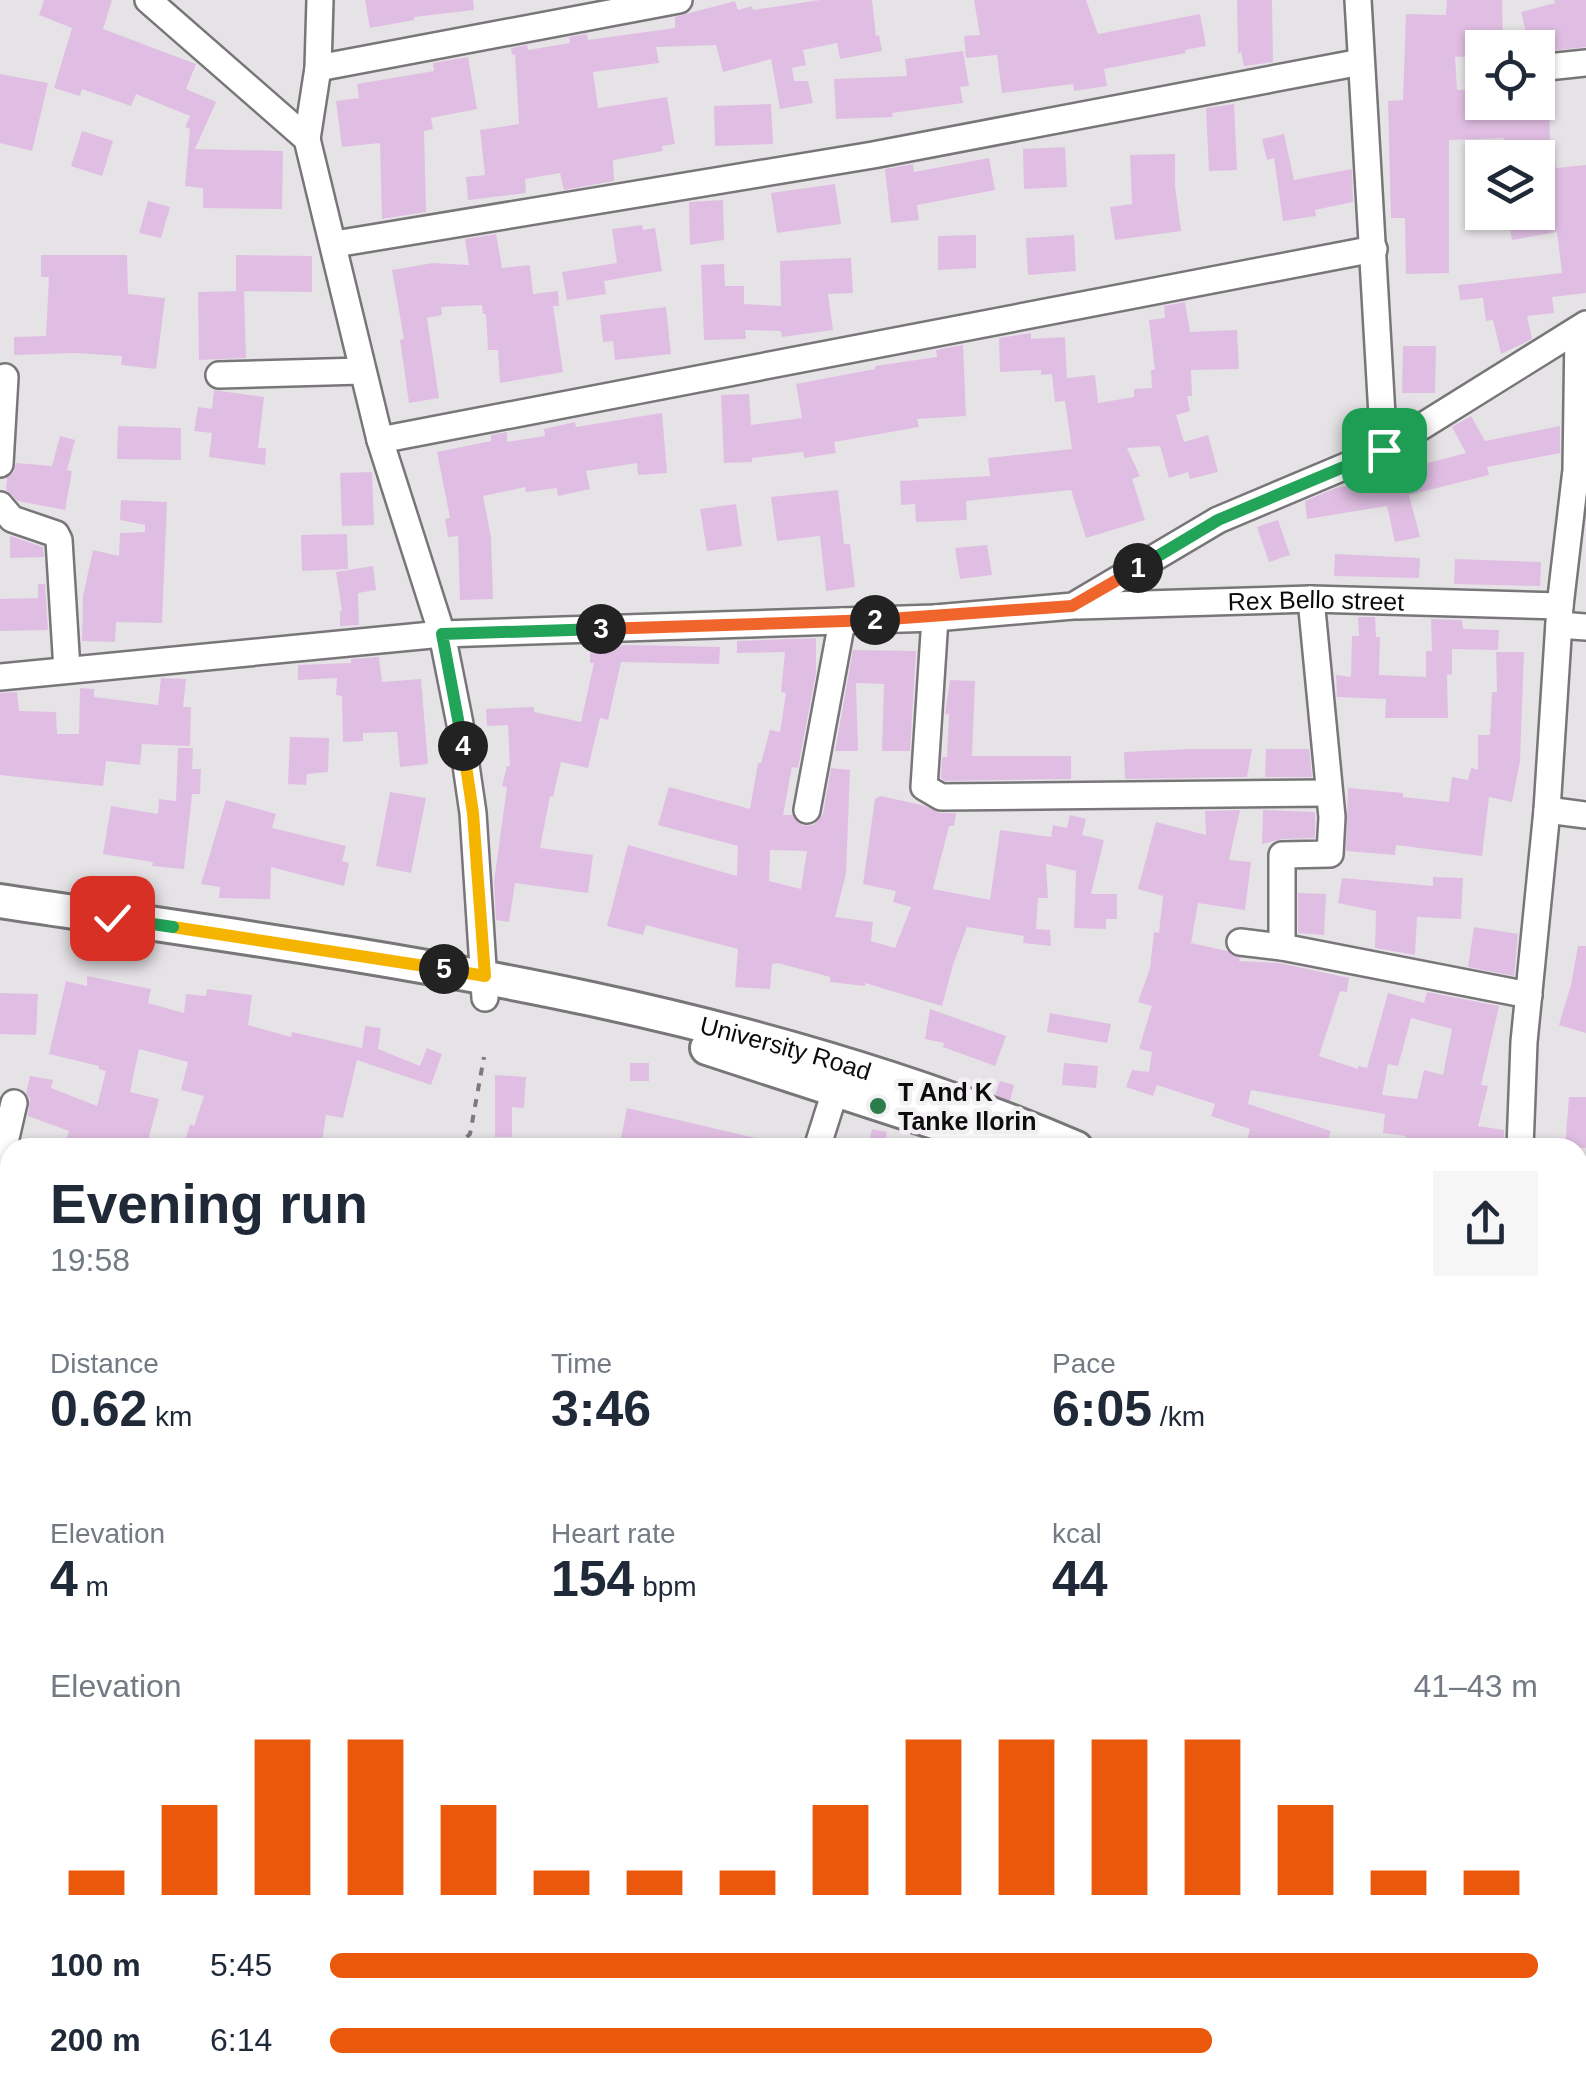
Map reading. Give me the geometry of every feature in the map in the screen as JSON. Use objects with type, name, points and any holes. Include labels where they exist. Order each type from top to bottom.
[{"type":"main road","name":"University Road","points":[[0,900],[344,951],[674,1038],[984,1138]]},
{"type":"main road","name":"University Road","points":[[0,919],[678,1018],[856,1067],[1049,1138]]},
{"type":"street","points":[[148,0],[307,138]]},
{"type":"street","points":[[320,0],[318,68],[307,138],[380,440],[442,634],[473,813],[485,987]]},
{"type":"street","points":[[318,68],[679,0]]},
{"type":"street","points":[[1358,0],[1384,450]]},
{"type":"street","points":[[335,244],[873,155],[1362,62]]},
{"type":"street","points":[[1555,66],[1586,63]]},
{"type":"street","points":[[380,440],[1374,249]]},
{"type":"street","points":[[1072,606],[1218,520],[1384,450],[1582,327]]},
{"type":"street","points":[[1520,1138],[1524,1042],[1576,470],[1582,327]]},
{"type":"street","points":[[219,375],[362,371]]},
{"type":"street","points":[[0,464],[5,377]]},
{"type":"street","points":[[0,505],[12,519],[56,534],[59,540],[67,670]]},
{"type":"street","points":[[1282,947],[1282,855],[1330,854],[1332,817],[1311,599]]},
{"type":"street","name":"Rex Bello street","points":[[0,677],[442,634],[935,618],[1072,606],[1311,599],[1560,615],[1586,627]]},
{"type":"street","points":[[935,618],[924,787],[941,796],[1328,792]]},
{"type":"street","points":[[807,810],[842,620]]},
{"type":"street","points":[[1547,810],[1586,815]]},
{"type":"street","points":[[1240,942],[1529,994]]},
{"type":"street","points":[[820,1138],[836,1088]]},
{"type":"street","points":[[6,1138],[14,1103]]},
{"type":"path","points":[[465,1138],[470,1134],[484,1057]]},
{"type":"building","points":[[44,0],[112,0],[103,29],[196,64],[186,89],[216,102],[195,149],[283,151],[282,209],[203,208],[203,188],[185,186],[190,129],[185,127],[190,116],[136,94],[131,106],[82,89],[80,96],[54,88],[72,28],[39,15]]},
{"type":"building","points":[[365,0],[473,0],[474,10],[414,17],[370,28]]},
{"type":"building","points":[[820,0],[872,0],[876,36],[879,35],[882,51],[840,59],[837,43],[803,50],[806,65],[792,68],[794,81],[808,81],[813,103],[780,109],[771,59],[723,72],[716,45],[656,47],[659,63],[593,72],[598,108],[667,97],[675,144],[662,146],[663,151],[613,160],[614,181],[564,190],[560,173],[525,179],[526,193],[468,200],[466,177],[485,175],[480,130],[519,124],[515,54],[512,55],[511,48],[527,45],[528,50],[570,43],[569,37],[587,34],[588,40],[675,28],[675,17],[735,1],[738,10],[752,6],[753,10]]},
{"type":"building","points":[[974,0],[1086,0],[1098,34],[1200,14],[1206,46],[1104,69],[1107,86],[1074,91],[1073,84],[1002,93],[997,55],[966,58],[964,36],[980,35]]},
{"type":"building","points":[[1237,0],[1272,0],[1273,62],[1244,66],[1241,52],[1238,53]]},
{"type":"building","points":[[1447,0],[1502,0],[1503,30],[1465,30],[1465,57],[1455,57],[1457,90],[1465,90],[1465,120],[1549,120],[1550,140],[1449,140],[1449,273],[1406,274],[1405,218],[1391,218],[1388,101],[1403,100],[1406,14],[1446,15]]},
{"type":"building","points":[[1554,0],[1586,0],[1586,47],[1555,50],[1555,30],[1526,30],[1521,12],[1555,3]]},
{"type":"building","points":[[963,51],[969,86],[960,87],[963,103],[892,113],[893,117],[836,119],[834,79],[907,76],[905,59]]},
{"type":"building","points":[[468,57],[477,109],[431,118],[433,129],[424,131],[426,212],[382,219],[380,143],[342,147],[336,101],[359,98],[357,84],[434,71],[433,63]]},
{"type":"building","points":[[0,74],[48,83],[32,151],[0,143]]},
{"type":"building","points":[[771,104],[773,144],[715,146],[714,106]]},
{"type":"building","points":[[1234,104],[1237,170],[1209,171],[1206,108]]},
{"type":"building","points":[[82,131],[113,141],[102,176],[71,166]]},
{"type":"building","points":[[1284,134],[1294,180],[1352,169],[1353,202],[1315,210],[1316,216],[1283,221],[1274,158],[1267,160],[1262,139]]},
{"type":"building","points":[[1065,147],[1067,187],[1024,189],[1023,149]]},
{"type":"building","points":[[1175,154],[1181,231],[1115,240],[1110,207],[1132,204],[1130,155]]},
{"type":"building","points":[[1555,156],[1556,168],[1586,165],[1586,293],[1552,297],[1554,313],[1527,316],[1532,339],[1501,354],[1493,320],[1486,321],[1483,298],[1460,300],[1458,285],[1562,273],[1557,232],[1512,240],[1510,230],[1555,230]]},
{"type":"building","points":[[989,158],[995,190],[917,205],[919,220],[891,223],[885,169],[913,164],[914,172]]},
{"type":"building","points":[[835,184],[841,224],[777,233],[771,193]]},
{"type":"building","points":[[723,200],[724,240],[690,245],[689,202]]},
{"type":"building","points":[[148,201],[170,207],[161,238],[139,233]]},
{"type":"building","points":[[642,225],[643,230],[655,228],[662,271],[604,281],[606,294],[567,300],[562,272],[617,263],[612,229]]},
{"type":"building","points":[[496,234],[502,268],[530,265],[533,294],[558,291],[559,306],[553,306],[563,372],[500,383],[498,350],[488,350],[482,305],[441,307],[442,315],[427,318],[439,398],[409,403],[400,340],[404,339],[392,270],[433,263],[469,265],[465,239]]},
{"type":"building","points":[[976,235],[976,268],[938,270],[938,236]]},
{"type":"building","points":[[1074,235],[1076,271],[1028,275],[1026,238]]},
{"type":"building","points":[[41,255],[127,255],[128,294],[165,298],[156,369],[121,365],[122,356],[14,355],[14,337],[46,336],[49,277],[41,277]]},
{"type":"building","points":[[236,255],[312,256],[312,292],[236,291]]},
{"type":"building","points":[[851,258],[853,293],[828,294],[833,330],[782,337],[781,331],[745,330],[746,339],[704,340],[701,265],[724,264],[725,286],[744,286],[744,304],[781,306],[780,261]]},
{"type":"building","points":[[244,291],[246,358],[199,360],[198,292]]},
{"type":"building","points":[[1185,302],[1190,332],[1237,330],[1239,369],[1191,370],[1192,396],[1187,396],[1190,411],[1176,415],[1184,442],[1208,435],[1218,472],[1190,479],[1188,472],[1169,478],[1160,446],[1127,448],[1140,476],[1132,479],[1145,520],[1086,538],[1071,490],[966,501],[967,520],[916,522],[915,504],[901,505],[900,481],[990,476],[988,458],[1072,449],[1065,401],[1055,402],[1052,374],[1041,375],[1041,370],[1000,372],[999,338],[1031,333],[1031,339],[1065,337],[1067,378],[1095,375],[1098,403],[1134,397],[1134,389],[1152,388],[1151,370],[1155,370],[1149,320],[1165,318],[1164,306]]},
{"type":"building","points":[[666,307],[671,354],[615,360],[613,341],[603,342],[600,315]]},
{"type":"building","points":[[963,345],[966,416],[917,419],[919,427],[834,442],[836,453],[804,458],[803,452],[724,463],[721,395],[749,394],[751,425],[802,418],[796,384],[937,357],[936,350]]},
{"type":"building","points":[[1403,346],[1436,346],[1435,393],[1402,393]]},
{"type":"building","points":[[214,390],[264,397],[258,448],[266,448],[265,465],[209,457],[212,433],[194,431],[198,407],[212,409]]},
{"type":"building","points":[[662,413],[667,473],[638,475],[637,463],[586,471],[590,489],[558,496],[557,488],[526,492],[525,487],[483,496],[491,537],[493,599],[460,600],[458,536],[448,537],[445,519],[450,518],[437,452],[491,441],[491,435],[507,432],[507,442],[545,436],[544,429],[575,422],[576,427]]},
{"type":"building","points":[[1471,416],[1485,441],[1560,426],[1560,453],[1487,467],[1489,475],[1409,495],[1420,537],[1395,542],[1387,506],[1307,519],[1305,501],[1336,488],[1371,482],[1370,478],[1466,453],[1452,427]]},
{"type":"building","points":[[118,426],[181,428],[181,460],[117,459]]},
{"type":"building","points":[[60,436],[75,440],[67,470],[72,471],[65,510],[18,501],[6,490],[7,478],[16,463],[52,466]]},
{"type":"building","points":[[372,472],[374,525],[342,526],[340,473]]},
{"type":"building","points":[[838,490],[844,544],[850,544],[855,587],[826,591],[820,536],[777,541],[771,497]]},
{"type":"building","points":[[121,500],[167,502],[162,623],[116,622],[115,642],[82,641],[83,596],[93,550],[119,556],[120,533],[145,532],[145,525],[120,520]]},
{"type":"building","points":[[736,504],[742,546],[707,551],[700,509]]},
{"type":"building","points":[[1278,520],[1290,555],[1269,562],[1257,527]]},
{"type":"building","points":[[347,534],[348,569],[302,571],[301,535]]},
{"type":"building","points":[[10,536],[43,547],[44,557],[10,558]]},
{"type":"building","points":[[987,545],[992,575],[960,579],[955,548]]},
{"type":"building","points":[[1335,554],[1420,558],[1419,578],[1334,576]]},
{"type":"building","points":[[1455,559],[1541,562],[1540,586],[1454,584]]},
{"type":"building","points":[[373,566],[376,590],[358,593],[359,625],[340,626],[342,611],[336,572]]},
{"type":"building","points":[[38,584],[45,584],[48,630],[0,631],[0,599],[38,598]]},
{"type":"building","points":[[1358,617],[1375,617],[1376,637],[1380,637],[1379,675],[1426,677],[1426,651],[1432,651],[1431,619],[1462,620],[1463,629],[1499,630],[1498,650],[1452,649],[1452,674],[1447,675],[1448,718],[1385,718],[1386,699],[1337,697],[1336,675],[1351,677],[1352,636],[1359,636]]},
{"type":"building","points":[[816,638],[816,673],[798,768],[792,767],[783,815],[792,815],[803,826],[813,825],[823,814],[831,768],[850,770],[846,874],[835,917],[873,922],[871,941],[895,948],[911,907],[893,902],[896,891],[863,884],[875,799],[880,796],[940,813],[956,813],[933,889],[990,900],[1000,830],[1051,837],[1053,825],[1067,828],[1070,815],[1086,819],[1082,835],[1104,840],[1091,894],[1117,894],[1117,919],[1106,919],[1106,929],[1074,928],[1076,871],[1046,864],[1048,898],[1038,898],[1036,929],[1050,930],[1051,946],[1023,943],[1024,936],[967,927],[942,1006],[865,983],[830,982],[830,977],[778,963],[772,964],[770,989],[735,987],[738,949],[646,925],[643,935],[607,926],[628,845],[737,876],[738,846],[658,825],[669,787],[750,809],[758,763],[770,730],[780,732],[786,693],[781,692],[785,652],[737,653],[737,641]],"holes":[[[770,850],[807,851],[801,889],[769,881]]]},
{"type":"building","points":[[590,646],[720,647],[719,664],[621,662],[608,720],[600,718],[588,768],[561,762],[540,848],[593,855],[588,893],[515,883],[509,922],[496,920],[494,882],[507,787],[502,786],[510,766],[508,725],[487,726],[486,709],[534,707],[534,712],[581,722],[594,663],[590,663]]},
{"type":"building","points":[[853,650],[916,651],[910,751],[882,751],[884,684],[856,683],[858,751],[835,751]]},
{"type":"building","points":[[1496,652],[1524,652],[1520,761],[1512,802],[1489,797],[1482,856],[1396,845],[1395,855],[1346,851],[1348,788],[1449,802],[1452,777],[1468,780],[1471,768],[1478,770],[1478,735],[1490,735],[1492,692],[1497,692]]},
{"type":"building","points":[[379,657],[382,682],[421,679],[428,764],[400,767],[397,732],[363,733],[363,741],[343,742],[342,696],[336,695],[337,678],[298,680],[298,665],[351,663],[351,659]]},
{"type":"building","points":[[161,678],[186,679],[183,707],[191,707],[190,746],[142,744],[140,765],[106,761],[103,786],[0,775],[0,693],[17,692],[19,711],[56,712],[57,734],[79,734],[80,688],[94,689],[94,697],[158,705]]},
{"type":"building","points":[[950,680],[975,681],[972,756],[1071,756],[1071,779],[941,778],[942,757],[947,757],[949,714],[945,714]]},
{"type":"building","points":[[290,737],[329,738],[328,772],[307,774],[306,785],[288,784]]},
{"type":"building","points":[[178,748],[193,748],[192,769],[201,769],[200,794],[192,794],[184,869],[103,854],[111,806],[158,814],[159,799],[176,801]]},
{"type":"building","points":[[1252,749],[1247,777],[1125,779],[1124,752]]},
{"type":"building","points":[[1266,749],[1309,749],[1312,777],[1265,777]]},
{"type":"building","points":[[390,792],[426,798],[411,873],[376,866]]},
{"type":"building","points":[[226,800],[276,814],[272,828],[346,846],[342,861],[349,863],[344,886],[271,867],[270,899],[219,898],[220,887],[201,884]]},
{"type":"building","points":[[1240,810],[1229,860],[1251,862],[1245,910],[1198,903],[1191,943],[1227,951],[1239,961],[1279,963],[1349,978],[1347,992],[1340,991],[1319,1056],[1358,1069],[1367,1068],[1388,993],[1424,1003],[1427,992],[1499,1006],[1481,1085],[1488,1086],[1478,1126],[1504,1130],[1504,1138],[1406,1138],[1383,1133],[1385,1114],[1251,1090],[1248,1104],[1331,1131],[1329,1138],[1248,1138],[1250,1129],[1211,1116],[1215,1104],[1157,1085],[1153,1096],[1126,1087],[1132,1070],[1149,1072],[1152,1052],[1139,1049],[1152,1006],[1138,1002],[1150,968],[1154,932],[1159,933],[1163,896],[1138,889],[1156,822],[1206,835],[1205,811]],"holes":[[[1411,1018],[1452,1029],[1443,1075],[1424,1070],[1417,1099],[1382,1095],[1388,1064],[1398,1066]]]},
{"type":"building","points":[[1263,810],[1315,812],[1315,838],[1262,844]]},
{"type":"building","points":[[1433,877],[1463,878],[1461,919],[1417,917],[1415,955],[1375,948],[1376,911],[1338,903],[1342,878],[1433,886]]},
{"type":"building","points":[[1298,893],[1326,894],[1324,935],[1298,933]]},
{"type":"building","points":[[1474,927],[1518,934],[1514,976],[1468,967]]},
{"type":"building","points":[[1578,946],[1586,946],[1586,1033],[1559,1025]]},
{"type":"building","points":[[87,976],[151,989],[148,1003],[184,1013],[186,994],[206,996],[207,989],[252,995],[248,1025],[291,1037],[292,1032],[362,1048],[365,1026],[381,1028],[378,1049],[420,1066],[427,1048],[442,1054],[431,1085],[357,1060],[343,1118],[326,1115],[323,1138],[186,1138],[204,1096],[181,1090],[188,1062],[139,1049],[130,1092],[159,1099],[149,1138],[67,1138],[69,1131],[28,1116],[30,1099],[26,1093],[30,1076],[53,1080],[51,1088],[97,1106],[106,1071],[49,1054],[66,981],[87,986]]},
{"type":"building","points":[[0,993],[38,994],[36,1035],[0,1034]]},
{"type":"building","points":[[930,1009],[1006,1036],[995,1066],[943,1047],[944,1043],[925,1039]]},
{"type":"building","points":[[1050,1013],[1111,1024],[1107,1043],[1047,1032]]},
{"type":"building","points":[[630,1063],[649,1063],[649,1081],[630,1081]]},
{"type":"building","points":[[1064,1063],[1098,1066],[1096,1088],[1062,1085]]},
{"type":"building","points":[[495,1075],[526,1077],[524,1108],[512,1107],[512,1137],[495,1137]]},
{"type":"building","points":[[1000,1081],[1014,1085],[1010,1101],[995,1095]]},
{"type":"building","points":[[1569,1097],[1586,1097],[1586,1138],[1566,1138]]},
{"type":"building","points":[[627,1108],[755,1138],[621,1138]]},
{"type":"building","points":[[872,1129],[887,1132],[886,1138],[870,1138]]},
{"type":"place","name":"T And K Tanke Ilorin","points":[[878,1106]]},
{"type":"route","points":[[112,918],[344,951],[485,976],[473,813],[442,634],[935,618],[1072,606],[1218,520],[1384,450]]}]
